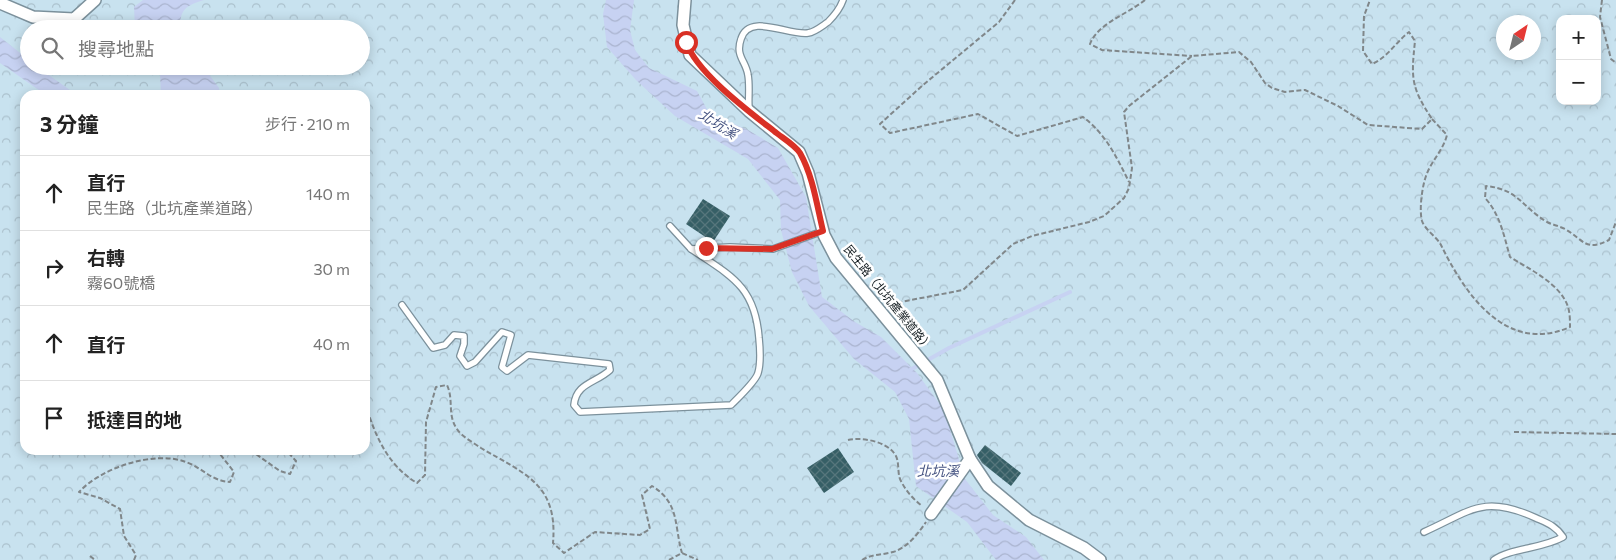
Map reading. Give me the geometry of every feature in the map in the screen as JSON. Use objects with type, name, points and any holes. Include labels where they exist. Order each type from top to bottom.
[{"type":"street","points":[[0,3],[33,17],[74,19],[95,0]]},
{"type":"street","name":"民生路（北坑產業道路）","points":[[685,0],[683,25],[690,55],[748,111],[799,152],[808,173],[823,231],[836,258],[937,380],[970,459],[988,486],[1029,520],[1084,548],[1100,560]]},
{"type":"street","points":[[931,514],[970,460]]},
{"type":"lane","points":[[748,111],[748,75],[739,54],[741,37],[751,27],[765,25],[785,32],[808,33],[832,18],[841,8],[843,0]]},
{"type":"lane","points":[[402,305],[433,348],[445,345],[454,335],[464,336],[464,344],[460,356],[467,366],[475,362],[502,332],[511,336],[502,367],[507,371],[528,355],[609,364],[610,370],[602,378],[580,388],[575,396],[574,406],[580,412],[731,405],[758,374],[760,342],[754,305],[744,288],[726,272],[691,249],[670,226]]},
{"type":"lane","points":[[691,249],[730,247],[772,249],[823,231]]},
{"type":"lane","points":[[1424,532],[1471,509],[1494,505],[1529,515],[1558,528],[1563,537],[1553,543],[1514,552],[1494,560]]},
{"type":"path","points":[[1015,0],[999,22],[880,124],[890,133],[978,114],[1018,136],[1083,118],[1096,127],[1111,147],[1130,182]]},
{"type":"path","points":[[1145,0],[1103,27],[1093,35],[1090,44],[1102,50],[1192,56],[1239,52],[1251,62],[1265,84],[1272,88],[1285,92],[1305,90],[1338,106],[1368,125],[1422,129],[1432,119]]},
{"type":"path","points":[[1370,0],[1364,16],[1363,51],[1372,64],[1385,58],[1398,40],[1408,32],[1415,41],[1412,82],[1418,97],[1432,119],[1447,136],[1443,148],[1426,176],[1422,203],[1422,222],[1440,242],[1454,271],[1472,298],[1484,311],[1510,327],[1532,332],[1559,332],[1570,327],[1568,307],[1559,293],[1540,277],[1510,257],[1500,223],[1493,207],[1485,198],[1486,186],[1503,188],[1548,223],[1565,230],[1584,244],[1597,246],[1609,240],[1616,222]]},
{"type":"path","points":[[1602,0],[1600,17],[1611,59],[1616,63]]},
{"type":"path","points":[[876,307],[963,290],[1013,244],[1032,236],[1089,222],[1104,216],[1124,198],[1130,182],[1132,168],[1124,112],[1192,56]]},
{"type":"path","points":[[370,416],[383,450],[406,477],[416,483],[425,476],[428,411],[436,387],[447,385],[451,394],[450,412],[457,430],[473,443],[530,477],[547,496],[555,522],[553,543],[564,553],[595,532],[640,535],[650,529],[642,495],[652,486],[664,493],[673,508],[682,553]]},
{"type":"path","points":[[1514,432],[1616,434]]},
{"type":"path","points":[[848,440],[856,438],[878,443],[894,452],[897,458],[900,479],[910,496],[931,514],[915,538],[895,552],[871,555],[862,560]]},
{"type":"path","points":[[134,560],[136,555],[124,536],[120,509],[100,498],[79,492],[89,480],[138,460],[158,457],[185,461],[218,482],[230,482],[234,472],[221,455]]},
{"type":"path","points":[[257,455],[280,471],[290,474],[296,461],[291,455]]},
{"type":"path","points":[[669,560],[682,553]]},
{"type":"path","points":[[682,553],[698,560]]},
{"type":"path","points":[[90,556],[95,560]]},
{"type":"green space","points":[[0,0],[1616,0],[1616,560],[0,560]]},
{"type":"water","points":[[143,0],[204,0],[188,6],[183,12],[180,20],[135,20],[134,7]]},
{"type":"water","name":"北坑溪","points":[[606,0],[634,0],[630,30],[635,50],[649,68],[697,91],[709,113],[748,130],[778,148],[806,197],[822,297],[855,322],[881,337],[917,373],[944,410],[965,479],[993,515],[1026,537],[1044,560],[996,560],[967,522],[916,486],[909,419],[895,392],[854,359],[809,306],[792,272],[781,230],[780,200],[748,159],[675,116],[636,80],[607,47],[603,14]]},
{"type":"water","points":[[0,37],[20,53],[20,75],[49,75],[70,90],[39,90],[0,63]]},
{"type":"water","points":[[160,75],[210,75],[219,90],[161,90]]},
{"type":"building","points":[[703,199],[730,216],[713,242],[686,224]]},
{"type":"building","points":[[985,445],[1021,473],[1011,486],[982,463],[977,455]]},
{"type":"building","points":[[838,448],[854,472],[824,493],[807,468]]},
{"type":"waterway","points":[[910,370],[949,348],[1070,292]]},
{"type":"route","points":[[686,42],[690,55],[703,69],[748,111],[799,152],[808,173],[823,231],[772,249],[706,248]]}]
